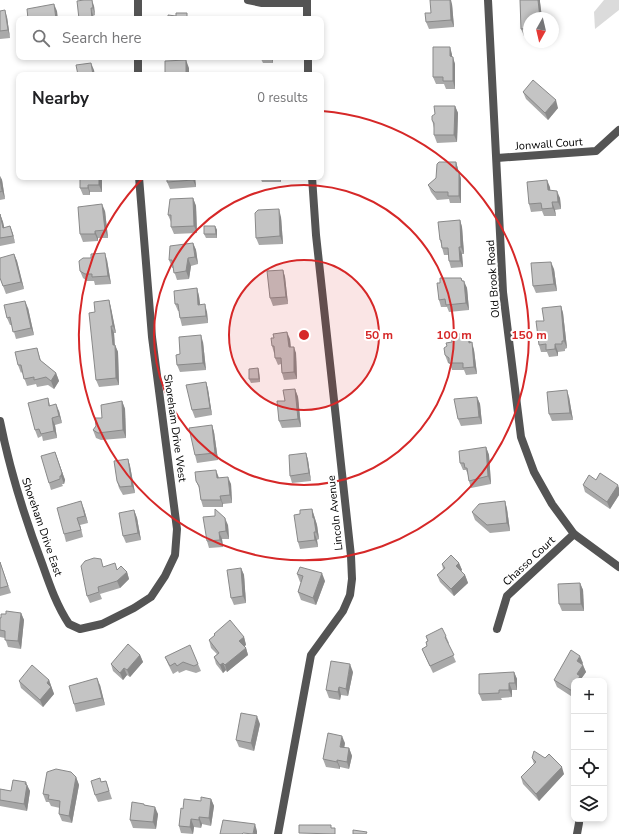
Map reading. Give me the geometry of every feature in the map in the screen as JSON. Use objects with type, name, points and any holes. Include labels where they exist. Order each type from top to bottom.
[{"type":"street","points":[[138,0],[138,16]]},
{"type":"street","points":[[248,0],[262,3],[307,2],[308,16]]},
{"type":"street","name":"Old Brook Road","points":[[488,0],[503,292],[521,437],[534,472],[552,504],[574,534],[619,567]]},
{"type":"street","points":[[138,60],[138,72]]},
{"type":"street","points":[[308,60],[308,72]]},
{"type":"street","name":"Jonwall Court","points":[[497,158],[596,151],[619,130]]},
{"type":"street","name":"Shoreham Drive West","points":[[80,629],[102,624],[150,597],[165,576],[175,555],[177,529],[154,359],[139,180]]},
{"type":"street","name":"Lincoln Avenue","points":[[278,834],[311,655],[342,611],[350,595],[352,579],[351,556],[316,235],[312,180]]},
{"type":"street","name":"Shoreham Drive East","points":[[0,421],[19,499],[51,587],[62,613],[69,624],[80,629]]},
{"type":"street","name":"Chasso Court","points":[[497,628],[507,596],[574,534]]},
{"type":"street","points":[[577,834],[579,823]]},
{"type":"shaded area","points":[[604,0],[619,0],[619,10],[595,29],[594,12]]},
{"type":"building","points":[[92,0],[92,16],[79,16],[77,1]]},
{"type":"building","points":[[430,0],[450,0],[451,20],[426,22],[425,13],[431,13]]},
{"type":"building","points":[[520,0],[538,0],[539,12],[523,12],[523,29],[521,29]]},
{"type":"building","points":[[54,4],[56,16],[28,16],[27,9]]},
{"type":"building","points":[[5,10],[8,30],[0,31],[0,11]]},
{"type":"building","points":[[176,13],[187,13],[187,16],[176,16]]},
{"type":"building","points":[[433,47],[450,47],[450,56],[453,57],[453,81],[443,81],[443,77],[433,77]]},
{"type":"building","points":[[186,60],[186,72],[165,72],[165,61]]},
{"type":"building","points":[[91,63],[92,72],[77,72],[76,65]]},
{"type":"building","points":[[533,80],[556,100],[545,113],[523,92]]},
{"type":"building","points":[[434,106],[455,106],[454,135],[434,135],[434,123],[432,116],[435,114]]},
{"type":"building","points":[[439,162],[456,162],[456,171],[459,171],[459,196],[448,196],[448,192],[435,192],[428,185],[436,178],[437,164]]},
{"type":"building","points":[[0,179],[2,191],[0,192]]},
{"type":"building","points":[[80,180],[99,180],[99,185],[88,185],[88,188],[80,188]]},
{"type":"building","points":[[167,180],[193,180],[167,182]]},
{"type":"building","points":[[547,180],[548,190],[557,191],[558,202],[552,202],[553,208],[542,209],[541,203],[529,204],[527,182]]},
{"type":"building","points":[[193,198],[194,226],[171,227],[171,215],[168,215],[170,199]]},
{"type":"building","points":[[102,204],[105,230],[95,231],[95,234],[80,234],[78,207]]},
{"type":"building","points":[[279,209],[280,236],[256,238],[255,213],[258,210]]},
{"type":"building","points":[[0,214],[3,228],[10,226],[13,236],[0,238]]},
{"type":"building","points":[[460,220],[460,261],[449,261],[448,248],[442,248],[438,222]]},
{"type":"building","points":[[204,226],[215,226],[216,234],[204,234]]},
{"type":"building","points":[[193,243],[195,257],[188,258],[186,271],[174,273],[172,260],[169,260],[170,246]]},
{"type":"building","points":[[105,253],[108,276],[92,277],[92,274],[85,274],[80,271],[79,261],[83,258],[91,258],[91,254]]},
{"type":"building","points":[[14,254],[21,282],[3,286],[0,278],[0,258]]},
{"type":"building","points":[[551,262],[554,284],[533,286],[531,263]]},
{"type":"building","points":[[283,270],[286,297],[270,298],[267,271]]},
{"type":"building","points":[[440,278],[461,278],[462,281],[464,281],[466,303],[446,305],[445,299],[439,300],[437,283],[440,283]]},
{"type":"building","points":[[197,288],[198,305],[205,304],[206,316],[180,318],[178,304],[175,304],[174,291]]},
{"type":"building","points":[[109,300],[113,326],[111,326],[113,345],[115,345],[116,378],[96,380],[89,313],[95,312],[94,302]]},
{"type":"building","points":[[25,301],[31,328],[13,332],[10,317],[7,318],[4,305]]},
{"type":"building","points":[[561,306],[564,341],[562,341],[562,344],[555,344],[555,349],[546,350],[546,344],[539,345],[536,321],[544,321],[542,308]]},
{"type":"building","points":[[287,332],[289,347],[294,347],[294,372],[282,373],[281,358],[275,358],[274,346],[272,346],[271,338],[274,338],[273,334]]},
{"type":"building","points":[[468,333],[469,343],[472,342],[474,367],[463,368],[463,363],[449,363],[449,358],[445,355],[444,348],[447,346],[446,343],[452,342],[451,335]]},
{"type":"building","points":[[201,335],[203,363],[177,365],[176,355],[180,354],[179,337]]},
{"type":"building","points":[[37,348],[40,360],[56,373],[51,381],[46,377],[34,380],[34,377],[24,379],[21,365],[18,365],[15,352]]},
{"type":"building","points":[[258,368],[259,379],[249,379],[249,369]]},
{"type":"building","points":[[206,382],[210,408],[192,410],[186,385]]},
{"type":"building","points":[[295,389],[298,419],[279,421],[277,401],[285,401],[283,390]]},
{"type":"building","points":[[567,390],[570,413],[549,414],[547,392]]},
{"type":"building","points":[[477,397],[479,417],[458,419],[454,399]]},
{"type":"building","points":[[48,398],[49,406],[56,404],[59,416],[52,418],[54,431],[41,434],[39,429],[35,430],[28,403]]},
{"type":"building","points":[[122,401],[123,430],[98,433],[93,430],[96,426],[95,418],[102,418],[101,405]]},
{"type":"building","points":[[212,425],[215,453],[195,455],[189,428]]},
{"type":"building","points":[[486,447],[488,476],[469,481],[467,468],[465,468],[464,463],[460,463],[459,451]]},
{"type":"building","points":[[55,452],[62,473],[60,479],[49,483],[41,456]]},
{"type":"building","points":[[306,453],[309,473],[290,476],[289,455]]},
{"type":"building","points":[[128,459],[132,486],[120,487],[117,481],[114,461]]},
{"type":"building","points":[[216,470],[217,478],[228,477],[230,495],[220,496],[221,500],[201,500],[195,472]]},
{"type":"building","points":[[600,473],[618,485],[607,502],[583,485],[589,475],[596,480]]},
{"type":"building","points":[[81,501],[85,516],[77,518],[81,530],[64,534],[57,508]]},
{"type":"building","points":[[505,501],[507,523],[487,525],[472,512],[479,504]]},
{"type":"building","points":[[215,509],[225,518],[226,531],[219,532],[220,540],[207,541],[203,517],[215,516]]},
{"type":"building","points":[[312,509],[316,532],[314,532],[315,540],[298,542],[294,515],[300,514],[300,510]]},
{"type":"building","points":[[134,510],[138,533],[123,536],[119,513]]},
{"type":"building","points":[[451,555],[459,563],[456,566],[465,575],[451,589],[437,575],[445,568],[442,564]]},
{"type":"building","points":[[94,558],[101,559],[103,567],[115,563],[117,570],[121,566],[127,572],[117,581],[98,587],[99,592],[87,596],[81,566],[85,561]]},
{"type":"building","points":[[0,562],[8,586],[0,588]]},
{"type":"building","points":[[300,567],[322,573],[313,598],[298,592],[303,576],[297,574]]},
{"type":"building","points":[[241,568],[243,596],[231,598],[227,570]]},
{"type":"building","points":[[580,583],[581,604],[559,604],[558,584]]},
{"type":"building","points":[[6,611],[21,613],[18,641],[5,640],[5,631],[0,630],[1,614],[6,614]]},
{"type":"building","points":[[230,620],[244,637],[239,641],[246,648],[225,665],[223,663],[220,665],[214,657],[219,653],[209,640]]},
{"type":"building","points":[[442,628],[454,655],[430,666],[422,649],[427,646],[426,642],[428,641],[426,636]]},
{"type":"building","points":[[128,644],[140,655],[127,670],[124,668],[120,673],[111,664]]},
{"type":"building","points":[[190,645],[198,664],[194,666],[183,662],[177,666],[175,663],[170,666],[165,657]]},
{"type":"building","points":[[571,650],[580,656],[577,661],[583,665],[577,674],[580,676],[579,678],[571,678],[571,690],[554,680]]},
{"type":"building","points":[[331,661],[350,664],[346,689],[339,687],[338,692],[326,690]]},
{"type":"building","points":[[32,665],[49,680],[47,683],[51,687],[40,700],[19,681]]},
{"type":"building","points":[[514,672],[515,683],[509,683],[509,690],[499,690],[499,693],[479,694],[479,674]]},
{"type":"building","points":[[97,678],[102,698],[74,704],[69,686]]},
{"type":"building","points":[[241,713],[257,716],[251,743],[236,740]]},
{"type":"building","points":[[328,733],[342,736],[340,747],[349,748],[347,762],[337,760],[337,762],[323,759]]},
{"type":"building","points":[[534,751],[545,758],[549,754],[562,767],[536,794],[521,777],[536,762],[532,758]]},
{"type":"building","points":[[56,769],[71,772],[76,777],[69,816],[59,814],[60,801],[48,799],[49,795],[43,794],[47,772]]},
{"type":"building","points":[[100,778],[101,782],[106,781],[109,791],[95,795],[91,781]]},
{"type":"building","points":[[13,780],[26,782],[25,784],[27,785],[24,804],[0,800],[0,789],[11,791]]},
{"type":"building","points":[[201,797],[211,799],[209,818],[199,817],[199,820],[191,819],[190,827],[179,826],[181,808],[183,809],[184,799],[201,801]]},
{"type":"building","points":[[132,802],[155,807],[153,822],[130,820]]},
{"type":"building","points":[[223,820],[255,824],[253,834],[220,834]]},
{"type":"building","points":[[299,825],[331,825],[331,828],[335,828],[335,834],[299,833]]},
{"type":"building","points":[[353,830],[367,832],[366,834],[353,834]]}]
